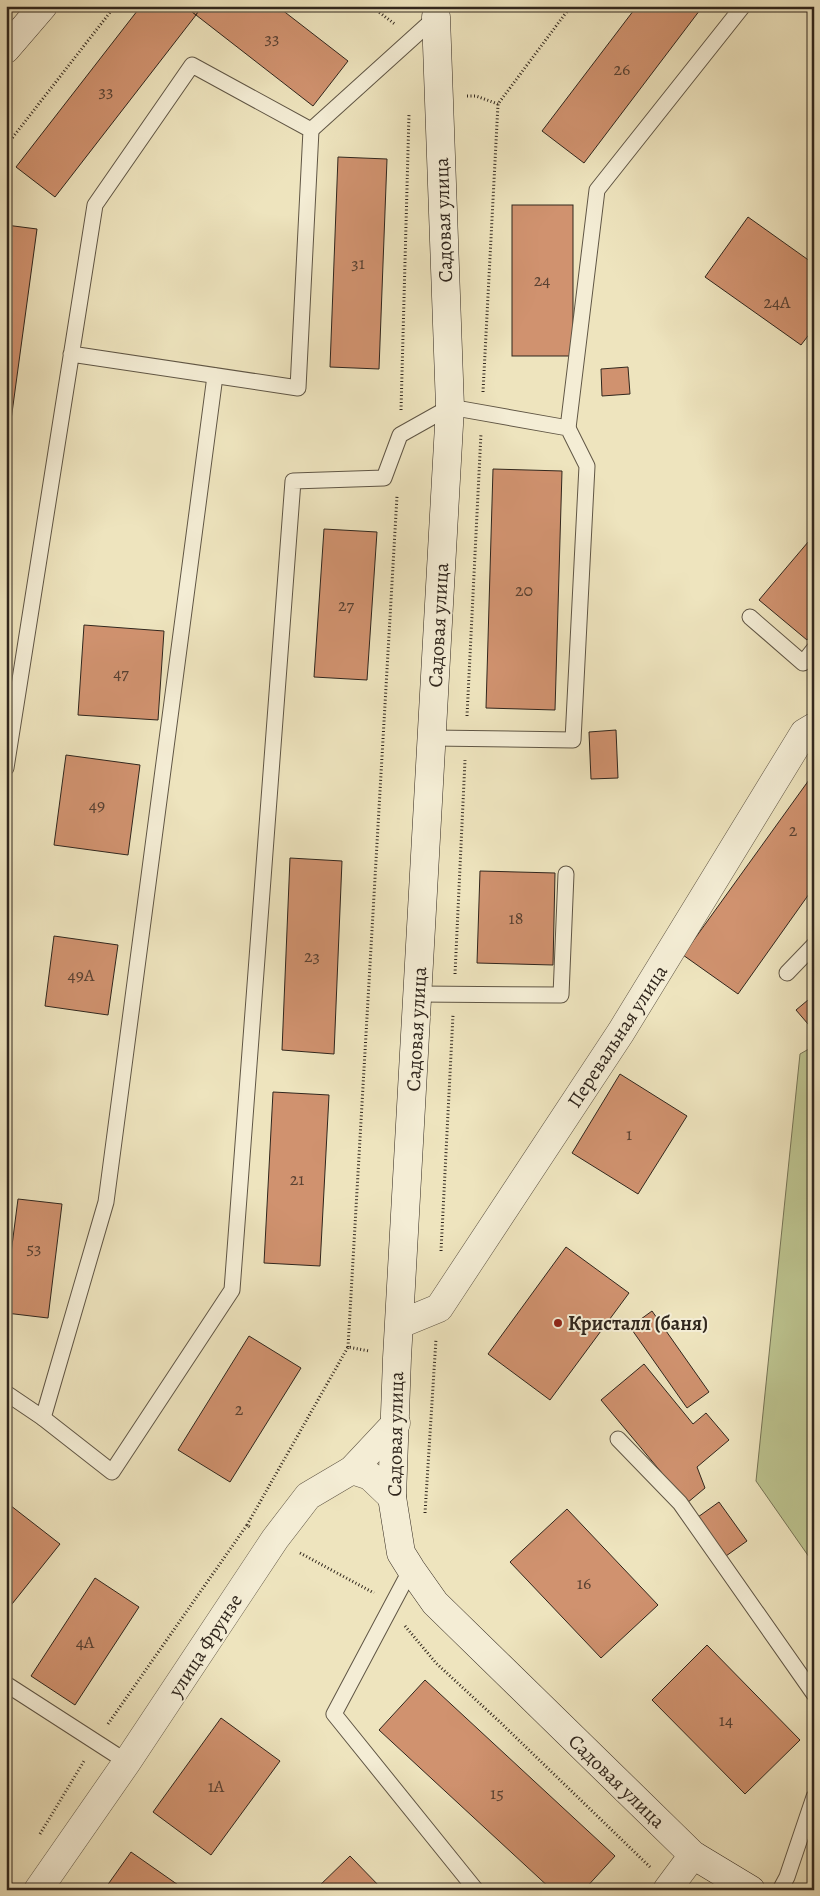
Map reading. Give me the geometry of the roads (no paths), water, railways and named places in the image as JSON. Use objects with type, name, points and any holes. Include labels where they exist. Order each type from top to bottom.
[{"type":"street","points":[[6,49],[43,6]]},
{"type":"street","name":"Садовая улица","points":[[434,10],[450,407],[397,1358],[392,1497],[401,1553],[435,1603],[693,1854],[751,1890]]},
{"type":"street","name":"Перевальная улица","points":[[400,1324],[439,1308],[621,1032],[804,733],[814,727]]},
{"type":"street","name":"улица Фрунзе","points":[[38,1890],[127,1762],[274,1539],[308,1496],[352,1470],[396,1423]]},
{"type":"street","points":[[352,1470],[370,1476],[392,1497]]},
{"type":"street","points":[[667,1890],[693,1854]]},
{"type":"lane","points":[[432,738],[573,740],[586,466],[568,428],[597,190],[743,6]]},
{"type":"lane","points":[[71,354],[298,388],[311,130],[412,38],[434,10]]},
{"type":"lane","points":[[6,768],[95,205],[192,65],[311,130]]},
{"type":"lane","points":[[43,1418],[106,1202],[215,376]]},
{"type":"lane","points":[[6,1393],[43,1418],[112,1472],[232,1290],[293,481],[384,478],[400,435],[450,407],[568,428]]},
{"type":"lane","points":[[750,618],[803,662],[814,649]]},
{"type":"lane","points":[[418,994],[561,995],[566,874]]},
{"type":"lane","points":[[787,973],[814,945]]},
{"type":"lane","points":[[618,1439],[680,1503],[814,1694]]},
{"type":"lane","points":[[411,1569],[334,1714],[476,1890]]},
{"type":"lane","points":[[6,1684],[127,1762]]},
{"type":"lane","points":[[780,1890],[814,1797]]},
{"type":"place","name":"Кристалл (баня)","points":[[558,1323]]}]
